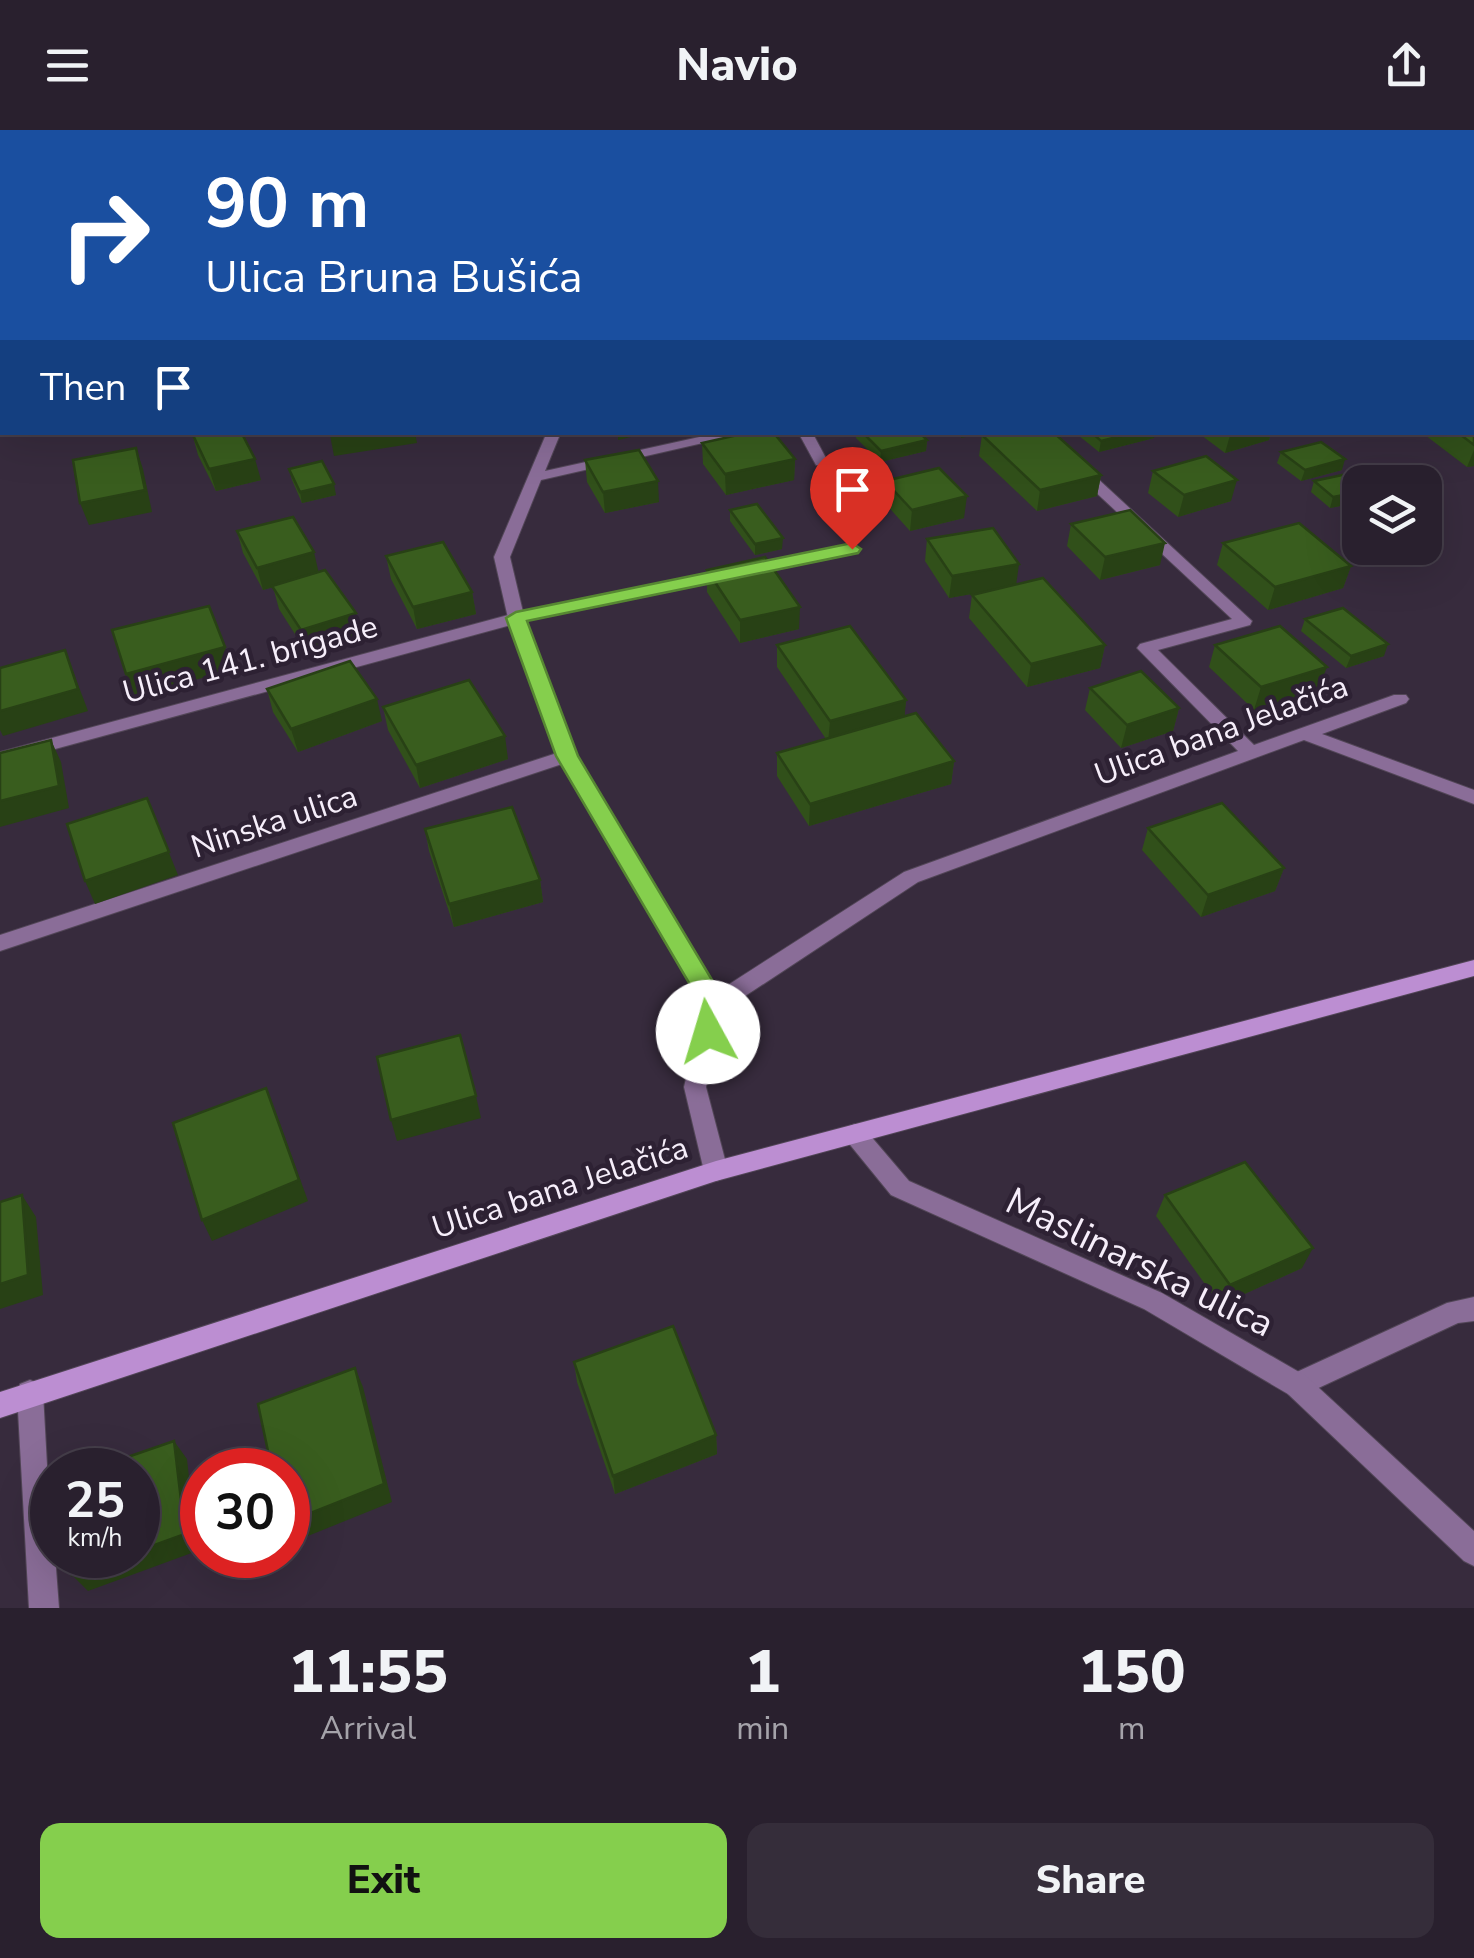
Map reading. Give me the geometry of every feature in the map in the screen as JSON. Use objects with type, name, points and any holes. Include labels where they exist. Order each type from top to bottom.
[{"type":"main road","points":[[716,1171],[1474,968]]},
{"type":"main road","name":"Ulica bana Jelačića","points":[[0,1405],[716,1171]]},
{"type":"street","points":[[553,435],[502,557],[516,618],[567,756],[714,1005]]},
{"type":"street","points":[[536,476],[730,435]]},
{"type":"street","points":[[807,435],[821,462]]},
{"type":"street","points":[[1070,460],[1244,621],[1146,648],[1251,752]]},
{"type":"street","name":"Ulica 141. brigade","points":[[0,758],[516,618],[852,549]]},
{"type":"street","name":"Ulica bana Jelačića","points":[[716,1171],[696,1086],[714,1005],[911,877],[1400,699]]},
{"type":"street","points":[[1305,734],[1474,797]]},
{"type":"street","name":"Ninska ulica","points":[[0,943],[567,756]]},
{"type":"street","name":"Maslinarska ulica","points":[[855,1134],[900,1188],[1153,1301],[1298,1385],[1474,1551]]},
{"type":"street","points":[[1298,1385],[1456,1311],[1474,1309]]},
{"type":"street","points":[[30,1393],[44,1608]]},
{"type":"building","points":[[193,435],[243,435],[255,459],[209,469]]},
{"type":"building","points":[[738,435],[775,435],[795,459],[725,474],[702,443]]},
{"type":"building","points":[[865,435],[922,435],[927,440],[881,451]]},
{"type":"building","points":[[982,435],[1056,435],[1101,475],[1040,490]]},
{"type":"building","points":[[1094,435],[1125,435],[1101,441]]},
{"type":"building","points":[[1461,435],[1474,435],[1474,445]]},
{"type":"building","points":[[1321,442],[1345,459],[1305,470],[1281,452]]},
{"type":"building","points":[[136,448],[145,490],[80,503],[73,460]]},
{"type":"building","points":[[639,450],[658,481],[603,492],[585,460]]},
{"type":"building","points":[[1206,456],[1237,480],[1184,495],[1153,471]]},
{"type":"building","points":[[322,461],[334,484],[300,492],[289,469]]},
{"type":"building","points":[[939,468],[967,496],[912,510],[885,481]]},
{"type":"building","points":[[1342,475],[1342,495],[1333,497],[1314,481]]},
{"type":"building","points":[[757,504],[783,538],[755,544],[730,510]]},
{"type":"building","points":[[1130,510],[1165,543],[1105,557],[1071,524]]},
{"type":"building","points":[[293,517],[314,552],[257,568],[237,531]]},
{"type":"building","points":[[1299,523],[1342,559],[1342,565],[1351,566],[1275,587],[1223,543]]},
{"type":"building","points":[[993,528],[1019,564],[952,576],[927,539]]},
{"type":"building","points":[[443,542],[472,592],[413,607],[386,556]]},
{"type":"building","points":[[765,557],[800,607],[740,620],[707,570]]},
{"type":"building","points":[[325,570],[356,613],[301,630],[272,586]]},
{"type":"building","points":[[1043,578],[1105,645],[1031,664],[972,595]]},
{"type":"building","points":[[209,606],[225,647],[126,674],[112,630]]},
{"type":"building","points":[[1343,608],[1388,644],[1351,656],[1305,619]]},
{"type":"building","points":[[850,626],[906,700],[830,721],[777,645]]},
{"type":"building","points":[[1280,626],[1327,667],[1261,687],[1215,645]]},
{"type":"building","points":[[65,650],[78,689],[0,711],[0,668]]},
{"type":"building","points":[[350,661],[377,699],[291,729],[267,689]]},
{"type":"building","points":[[1141,671],[1179,708],[1127,725],[1090,688]]},
{"type":"building","points":[[469,680],[505,736],[416,765],[383,707]]},
{"type":"building","points":[[916,713],[954,761],[810,804],[777,753]]},
{"type":"building","points":[[51,740],[59,786],[0,801],[0,753]]},
{"type":"building","points":[[147,798],[169,852],[85,881],[67,824]]},
{"type":"building","points":[[1222,803],[1284,868],[1208,895],[1148,828]]},
{"type":"building","points":[[512,807],[540,880],[449,904],[425,829]]},
{"type":"building","points":[[460,1035],[476,1096],[391,1120],[377,1057]]},
{"type":"building","points":[[266,1088],[299,1180],[202,1220],[173,1123]]},
{"type":"building","points":[[1245,1162],[1313,1248],[1230,1285],[1165,1195]]},
{"type":"building","points":[[22,1195],[28,1275],[0,1284],[0,1202]]},
{"type":"building","points":[[673,1326],[716,1435],[613,1476],[574,1362]]},
{"type":"building","points":[[355,1368],[384,1484],[310,1513],[310,1448],[267,1448],[258,1404]]},
{"type":"building","points":[[174,1441],[180,1492],[180,1536],[160,1543],[160,1448],[154,1448]]},
{"type":"route","points":[[708,1032],[714,1005],[567,756],[516,618],[852,549]]}]
